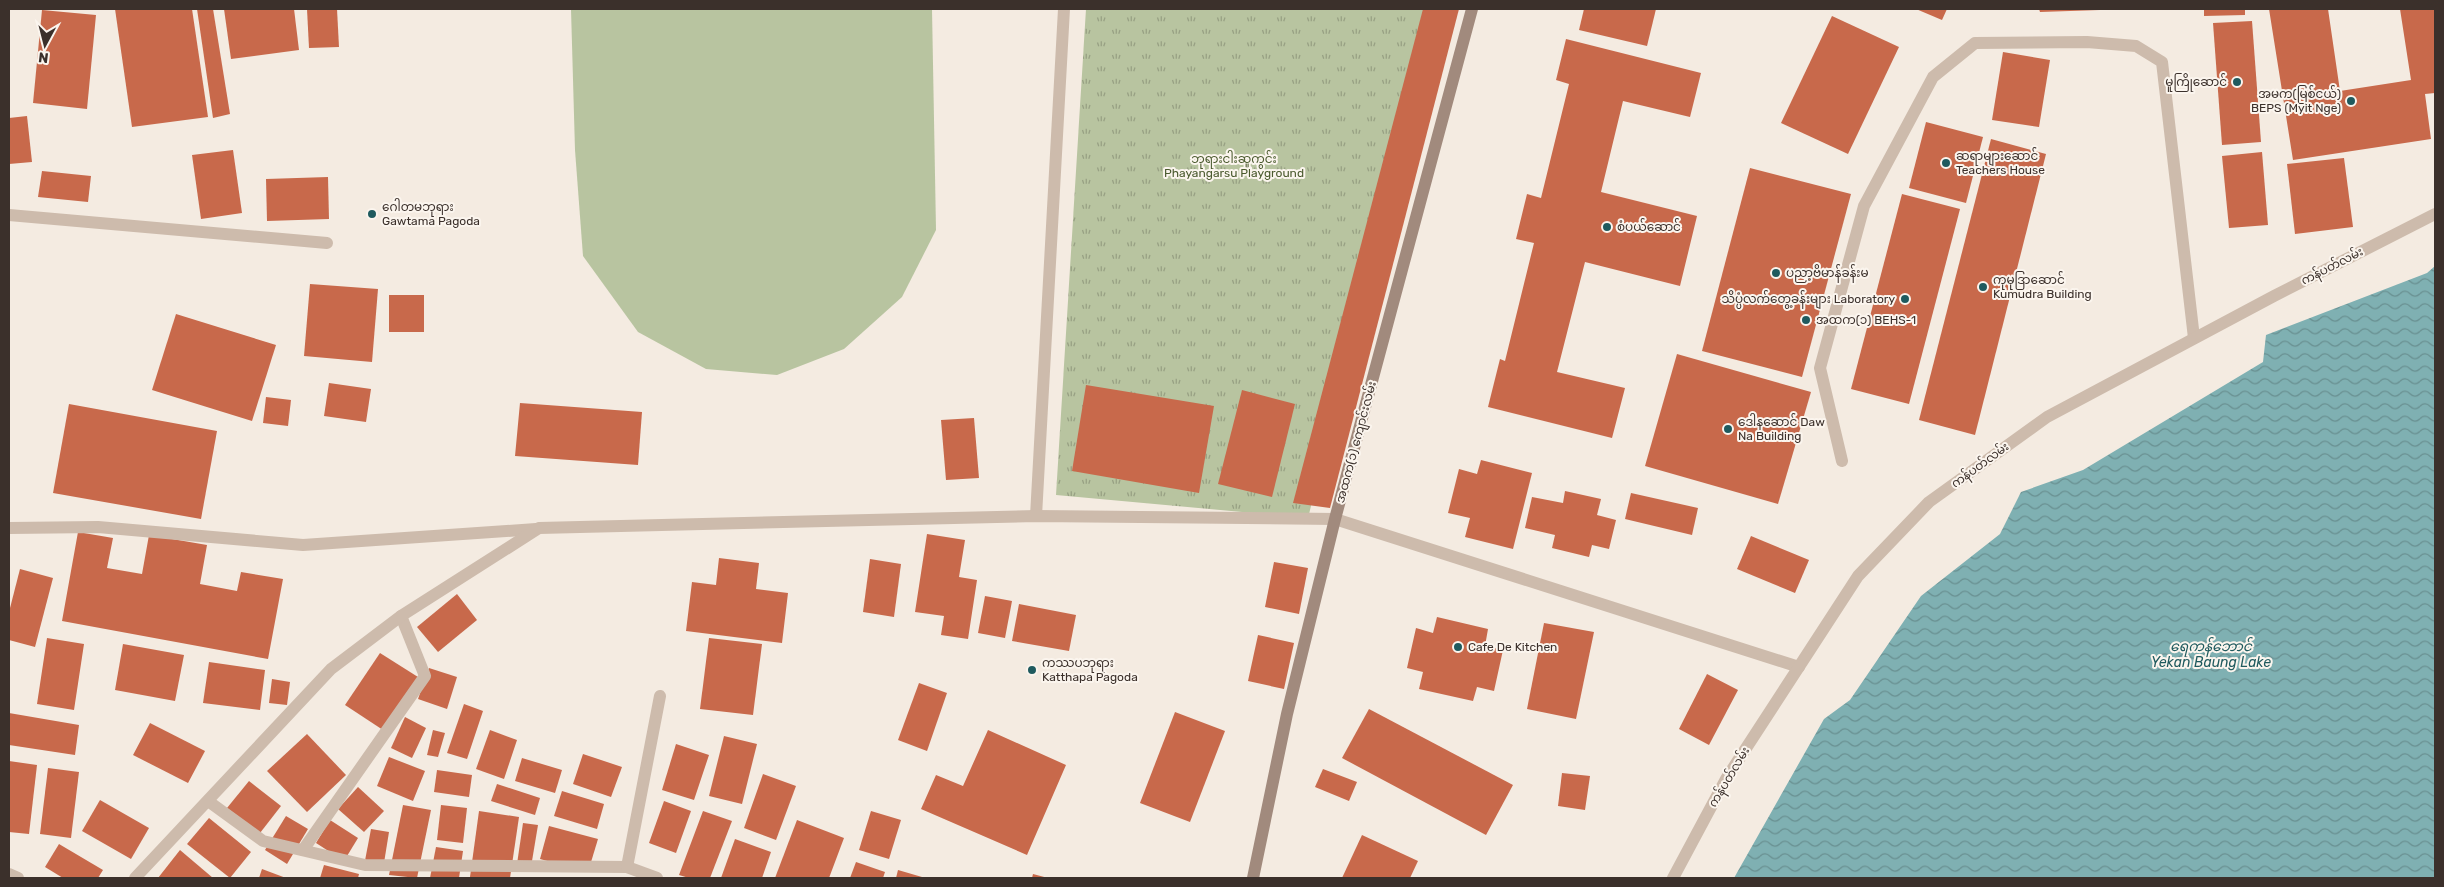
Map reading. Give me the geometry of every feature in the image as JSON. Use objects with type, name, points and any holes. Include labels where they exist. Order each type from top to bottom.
[{"type":"main road","name":"အထက(၁) ကျောင်းလမ်း","points":[[1253,878],[1287,714],[1335,519],[1472,9]]},
{"type":"street","points":[[1036,516],[1064,9]]},
{"type":"street","points":[[1842,462],[1820,368],[1864,206],[1933,77],[1974,43],[2087,42],[2136,46],[2162,62],[2194,338]]},
{"type":"street","name":"ကန်ပတ်လမ်း","points":[[1673,878],[1726,779],[1858,576],[1929,502],[2047,417],[2194,338],[2435,214]]},
{"type":"street","points":[[9,215],[327,242]]},
{"type":"street","points":[[9,528],[98,527],[303,545],[539,528],[1036,516],[1335,519],[1799,667]]},
{"type":"street","points":[[135,878],[330,669],[401,616],[539,528]]},
{"type":"street","points":[[303,850],[425,676],[401,616]]},
{"type":"street","points":[[627,867],[660,696]]},
{"type":"street","points":[[208,801],[263,840],[365,865],[627,867],[657,878]]},
{"type":"street","points":[[9,874],[18,878]]},
{"type":"green space","points":[[571,9],[932,9],[936,230],[902,297],[844,349],[777,375],[706,369],[638,332],[583,256],[575,150]]},
{"type":"green space","name":"ဘုရားငါးဆူကွင်း Phayangarsu Playground","points":[[1086,9],[1434,9],[1308,518],[1056,495]]},
{"type":"water","name":"ရေကန်ဘောင် Yekan Baung Lake","points":[[2435,266],[2435,878],[1734,878],[1824,719],[1850,700],[1921,596],[2000,534],[2021,492],[2083,470],[2263,362],[2266,335],[2427,273]]},
{"type":"building","points":[[115,9],[192,9],[208,117],[132,127]]},
{"type":"building","points":[[197,9],[213,9],[230,114],[213,118]]},
{"type":"building","points":[[224,9],[294,9],[299,50],[231,59]]},
{"type":"building","points":[[307,9],[337,9],[339,47],[309,48]]},
{"type":"building","points":[[1423,9],[1459,9],[1330,508],[1293,503]]},
{"type":"building","points":[[1584,9],[1656,9],[1647,46],[1579,30]]},
{"type":"building","points":[[1916,9],[1947,9],[1942,20]]},
{"type":"building","points":[[2039,9],[2100,9],[2100,10],[2040,12]]},
{"type":"building","points":[[2204,9],[2245,9],[2245,15],[2204,16]]},
{"type":"building","points":[[2269,9],[2328,9],[2340,91],[2411,80],[2400,9],[2435,9],[2435,93],[2425,94],[2431,139],[2293,160]]},
{"type":"building","points":[[42,10],[96,15],[87,109],[33,103]]},
{"type":"building","points":[[1832,16],[1899,47],[1848,154],[1781,123]]},
{"type":"building","name":"မူကြိုဆောင်","points":[[2252,21],[2261,142],[2222,145],[2213,23]]},
{"type":"building","name":"စံပယ်ဆောင်","points":[[1566,39],[1701,73],[1690,117],[1623,101],[1601,192],[1697,216],[1680,286],[1585,262],[1557,372],[1625,388],[1612,438],[1488,407],[1500,359],[1505,361],[1534,243],[1516,239],[1527,194],[1541,198],[1569,84],[1556,80]]},
{"type":"building","points":[[2003,52],[2050,60],[2039,127],[1992,120]]},
{"type":"building","points":[[27,116],[32,162],[9,164],[9,118]]},
{"type":"building","name":"ဆရာများဆောင် Teachers House","points":[[1926,122],[1983,137],[1966,203],[1909,188]]},
{"type":"building","name":"ကုမုဒြာဆောင် Kumudra Building","points":[[1991,139],[2046,154],[1975,435],[1919,420]]},
{"type":"building","points":[[233,150],[242,213],[201,219],[192,155]]},
{"type":"building","points":[[2262,152],[2268,225],[2229,228],[2222,156]]},
{"type":"building","points":[[2344,158],[2353,227],[2295,234],[2287,164]]},
{"type":"building","name":"ပညာ့ဗိမာန်ခန်းမ","points":[[1750,168],[1851,194],[1802,377],[1702,351]]},
{"type":"building","points":[[42,171],[91,176],[88,202],[38,197]]},
{"type":"building","points":[[328,177],[329,219],[267,221],[266,179]]},
{"type":"building","name":"သိပ္ပံလက်တွေ့ခန်းများ Laboratory","points":[[1902,194],[1960,209],[1909,404],[1851,389]]},
{"type":"building","points":[[310,284],[378,289],[372,362],[304,356]]},
{"type":"building","points":[[389,295],[424,295],[424,332],[389,332]]},
{"type":"building","points":[[176,314],[276,345],[252,421],[152,390]]},
{"type":"building","name":"ဒေါနဆောင် Daw Na Building","points":[[1677,354],[1811,392],[1778,504],[1645,466]]},
{"type":"building","points":[[329,383],[371,389],[366,422],[324,416]]},
{"type":"building","points":[[1086,385],[1214,406],[1199,493],[1072,471]]},
{"type":"building","points":[[1242,390],[1295,404],[1272,497],[1218,484]]},
{"type":"building","points":[[266,397],[291,400],[288,426],[263,423]]},
{"type":"building","points":[[520,403],[642,412],[638,465],[515,456]]},
{"type":"building","points":[[69,404],[217,431],[201,519],[53,493]]},
{"type":"building","points":[[974,418],[979,478],[946,480],[941,420]]},
{"type":"building","points":[[1481,460],[1532,473],[1513,549],[1465,537],[1470,518],[1448,513],[1459,469],[1477,474]]},
{"type":"building","points":[[1565,491],[1601,499],[1597,515],[1616,520],[1609,549],[1592,545],[1589,557],[1552,548],[1555,535],[1525,528],[1532,497],[1563,503]]},
{"type":"building","points":[[1631,493],[1698,508],[1692,535],[1625,519]]},
{"type":"building","points":[[78,532],[113,538],[107,568],[142,574],[149,535],[207,545],[200,584],[237,591],[241,572],[283,579],[268,659],[62,621]]},
{"type":"building","points":[[927,534],[965,540],[959,577],[977,580],[968,639],[941,635],[944,616],[915,612]]},
{"type":"building","points":[[1751,536],[1809,560],[1795,593],[1737,569]]},
{"type":"building","points":[[719,558],[759,563],[756,589],[788,593],[782,643],[686,631],[692,582],[716,585]]},
{"type":"building","points":[[870,559],[901,564],[894,617],[863,612]]},
{"type":"building","points":[[1274,562],[1308,568],[1299,614],[1265,607]]},
{"type":"building","points":[[20,569],[53,578],[35,647],[9,640],[9,612]]},
{"type":"building","points":[[457,594],[477,620],[438,652],[417,627]]},
{"type":"building","points":[[985,596],[1012,601],[1005,638],[978,633]]},
{"type":"building","points":[[1019,604],[1076,615],[1069,651],[1012,641]]},
{"type":"building","points":[[1437,617],[1488,629],[1485,646],[1503,650],[1494,691],[1477,687],[1473,701],[1419,689],[1423,672],[1407,668],[1416,628],[1433,633]]},
{"type":"building","points":[[1544,623],[1594,632],[1576,719],[1527,709]]},
{"type":"building","points":[[1258,635],[1294,643],[1284,689],[1248,681]]},
{"type":"building","points":[[47,638],[84,644],[74,710],[37,704]]},
{"type":"building","points":[[709,638],[762,644],[753,715],[700,709]]},
{"type":"building","points":[[123,644],[184,655],[175,701],[115,690]]},
{"type":"building","points":[[380,653],[418,677],[383,730],[345,705]]},
{"type":"building","points":[[209,662],[265,670],[260,710],[203,703]]},
{"type":"building","points":[[429,668],[457,677],[447,709],[418,699]]},
{"type":"building","points":[[1707,674],[1738,690],[1709,745],[1679,729]]},
{"type":"building","points":[[272,679],[290,682],[287,705],[269,703]]},
{"type":"building","points":[[919,683],[947,693],[927,751],[898,740]]},
{"type":"building","points":[[464,704],[483,711],[467,759],[447,753]]},
{"type":"building","points":[[1369,709],[1513,785],[1486,835],[1342,758]]},
{"type":"building","points":[[1175,712],[1225,731],[1190,822],[1140,803]]},
{"type":"building","points":[[9,713],[79,725],[75,755],[9,745]]},
{"type":"building","points":[[405,717],[426,728],[412,758],[391,748]]},
{"type":"building","points":[[150,723],[205,751],[188,783],[133,755]]},
{"type":"building","points":[[433,730],[445,733],[438,757],[427,755]]},
{"type":"building","points":[[490,730],[517,740],[504,779],[476,769]]},
{"type":"building","points":[[988,730],[1066,765],[1027,855],[921,809],[936,775],[963,786]]},
{"type":"building","points":[[307,734],[346,775],[307,812],[267,771]]},
{"type":"building","points":[[724,736],[757,744],[742,804],[709,796]]},
{"type":"building","points":[[676,744],[709,755],[694,800],[662,790]]},
{"type":"building","points":[[583,754],[622,767],[611,797],[573,784]]},
{"type":"building","points":[[389,757],[425,771],[413,801],[377,786]]},
{"type":"building","points":[[522,758],[562,770],[555,793],[515,781]]},
{"type":"building","points":[[9,761],[37,765],[29,834],[9,832]]},
{"type":"building","points":[[48,768],[79,772],[71,838],[40,834]]},
{"type":"building","points":[[1323,769],[1357,782],[1349,801],[1315,787]]},
{"type":"building","points":[[437,770],[472,775],[469,797],[434,792]]},
{"type":"building","points":[[1562,773],[1590,776],[1585,810],[1558,806]]},
{"type":"building","points":[[763,774],[796,786],[776,840],[744,828]]},
{"type":"building","points":[[249,781],[281,806],[260,833],[227,808]]},
{"type":"building","points":[[497,784],[540,798],[535,815],[491,801]]},
{"type":"building","points":[[358,787],[384,811],[364,832],[338,809]]},
{"type":"building","points":[[562,791],[604,804],[597,829],[554,816]]},
{"type":"building","points":[[100,800],[149,828],[131,859],[82,831]]},
{"type":"building","points":[[664,801],[691,811],[676,853],[649,843]]},
{"type":"building","points":[[403,805],[431,810],[417,878],[389,875]]},
{"type":"building","points":[[441,805],[467,808],[463,843],[437,840]]},
{"type":"building","points":[[479,811],[519,817],[510,878],[470,877]]},
{"type":"building","points":[[703,811],[732,821],[710,878],[689,878],[679,875]]},
{"type":"building","points":[[871,811],[901,820],[889,859],[859,850]]},
{"type":"building","points":[[286,816],[308,829],[287,864],[265,850]]},
{"type":"building","points":[[209,818],[251,852],[230,878],[187,844]]},
{"type":"building","points":[[330,820],[358,838],[344,861],[316,843]]},
{"type":"building","points":[[797,820],[844,838],[829,878],[775,878]]},
{"type":"building","points":[[523,823],[538,825],[531,867],[517,864]]},
{"type":"building","points":[[549,826],[598,839],[588,872],[540,859]]},
{"type":"building","points":[[371,829],[389,832],[383,869],[364,866]]},
{"type":"building","points":[[1362,835],[1418,861],[1410,878],[1342,878]]},
{"type":"building","points":[[735,839],[771,852],[762,878],[721,878]]},
{"type":"building","points":[[59,844],[103,870],[98,878],[63,878],[45,867]]},
{"type":"building","points":[[436,847],[463,851],[459,878],[430,878]]},
{"type":"building","points":[[180,850],[213,878],[158,878]]},
{"type":"building","points":[[856,862],[885,872],[883,878],[850,878]]},
{"type":"building","points":[[324,865],[359,874],[358,878],[320,878]]},
{"type":"building","points":[[262,869],[286,878],[259,878]]},
{"type":"building","points":[[898,870],[922,877],[896,878]]},
{"type":"building","points":[[1033,874],[1048,878],[1032,878]]},
{"type":"place","name":"မူကြိုဆောင်","points":[[2237,82]]},
{"type":"place","name":"အမက(မြစ်ငယ်) BEPS (Myit Nge)","points":[[2351,101]]},
{"type":"place","name":"ဆရာများဆောင် Teachers House","points":[[1946,163]]},
{"type":"place","name":"ဂေါတမဘုရား Gawtama Pagoda","points":[[372,214]]},
{"type":"place","name":"စံပယ်ဆောင်","points":[[1607,227]]},
{"type":"place","name":"ပညာ့ဗိမာန်ခန်းမ","points":[[1776,273]]},
{"type":"place","name":"ကုမုဒြာဆောင် Kumudra Building","points":[[1983,287]]},
{"type":"place","name":"သိပ္ပံလက်တွေ့ခန်းများ Laboratory","points":[[1905,299]]},
{"type":"place","name":"အထက(၁) BEHS-1","points":[[1806,320]]},
{"type":"place","name":"ဒေါနဆောင် Daw Na Building","points":[[1728,429]]},
{"type":"place","name":"Cafe De Kitchen","points":[[1458,647]]},
{"type":"place","name":"ကဿပဘုရား Katthapa Pagoda","points":[[1032,670]]}]
